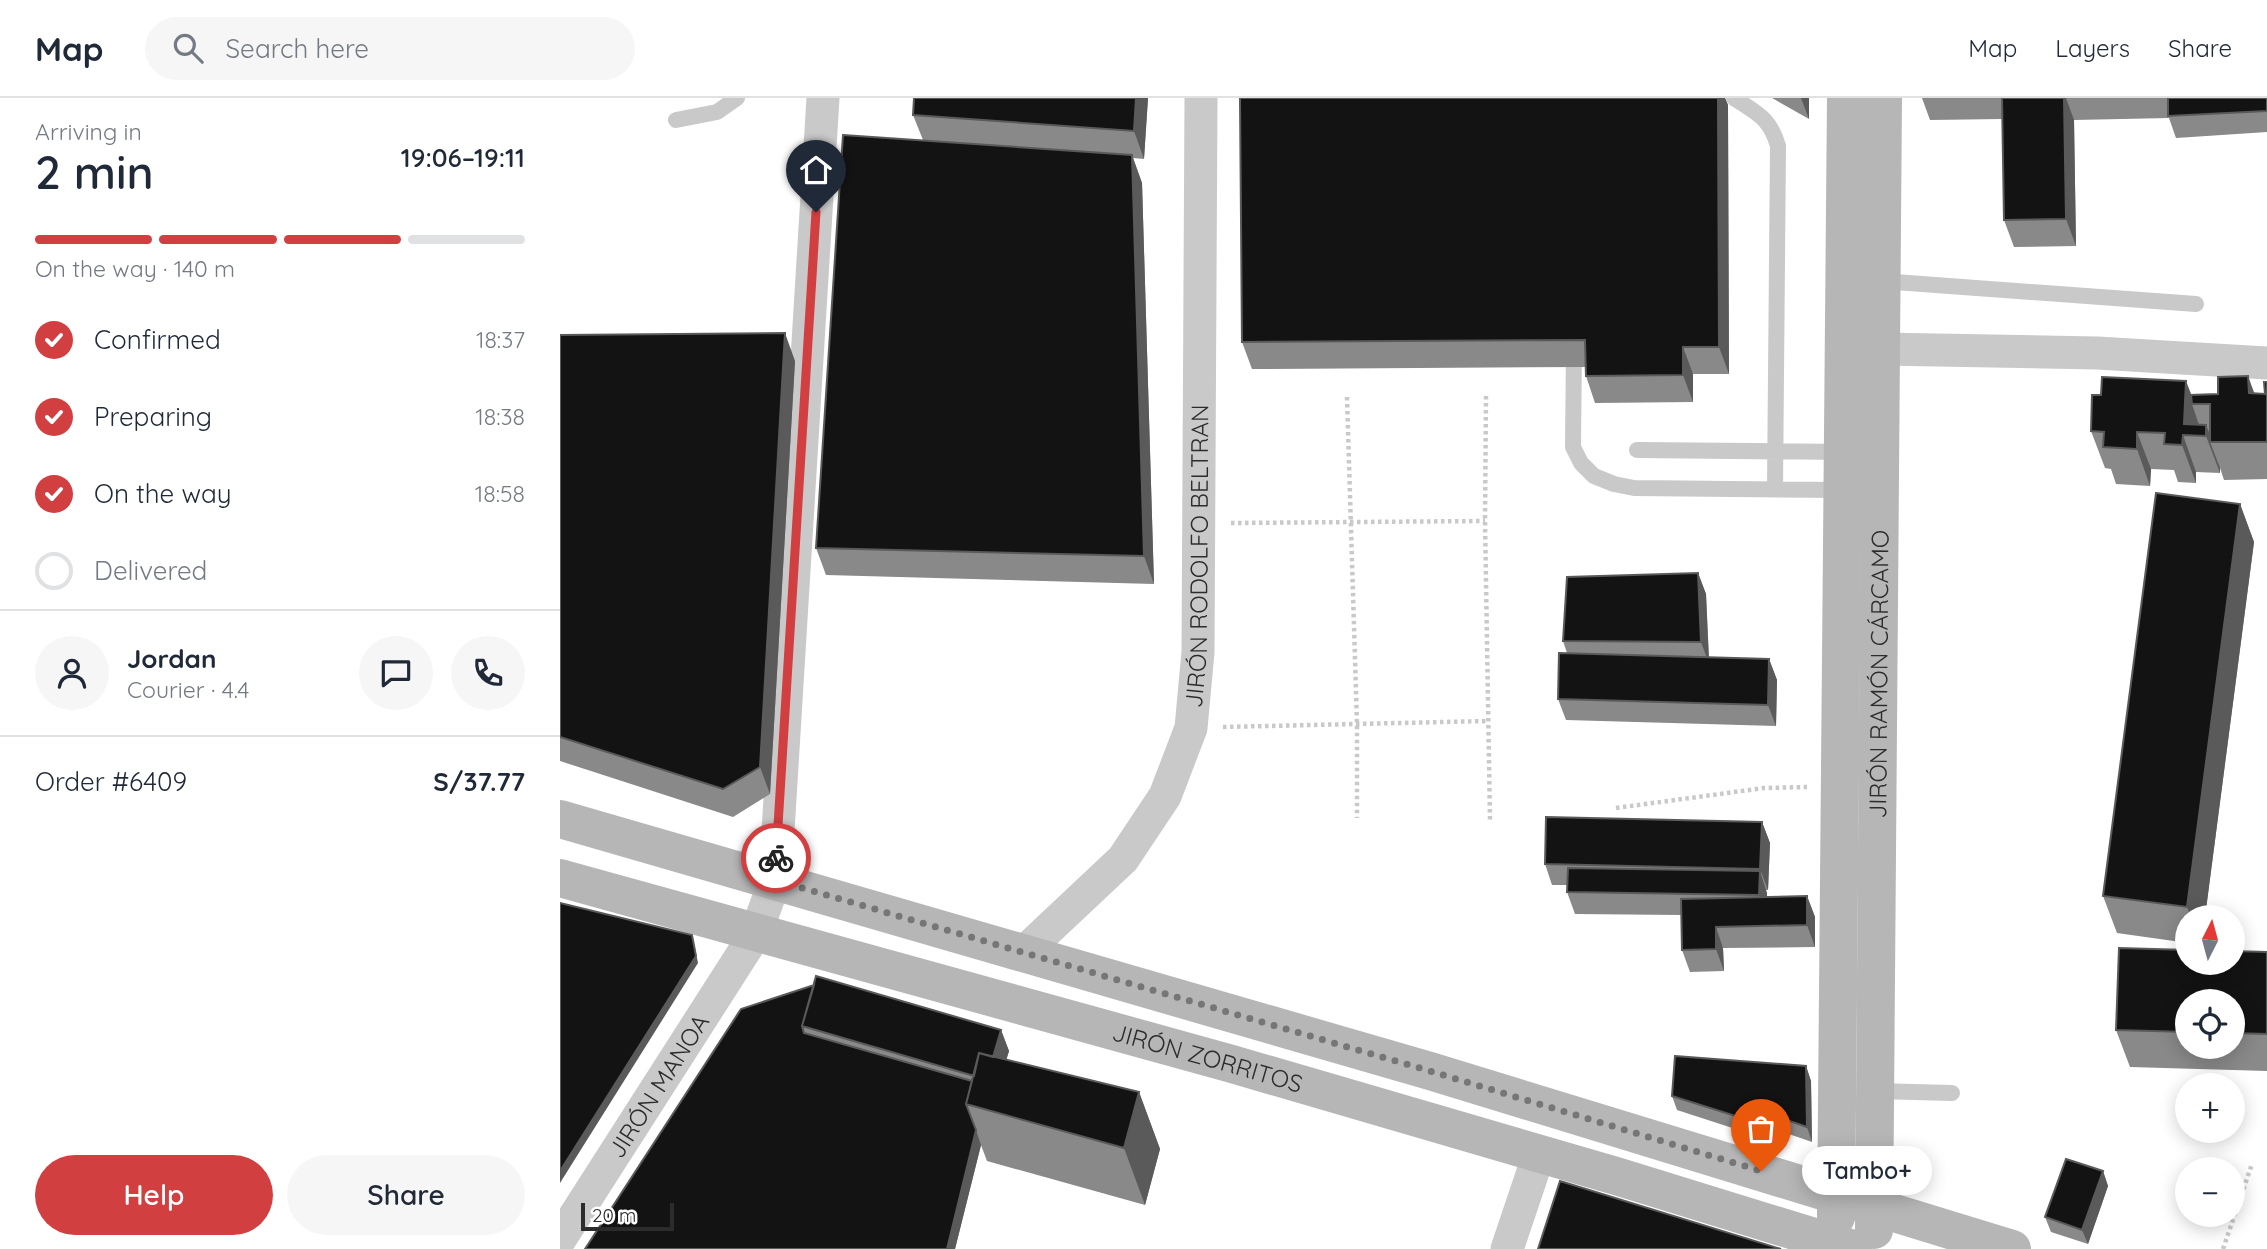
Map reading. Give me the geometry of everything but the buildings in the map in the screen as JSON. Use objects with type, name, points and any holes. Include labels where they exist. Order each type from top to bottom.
[{"type":"main road","name":"JIRÓN RAMÓN CÁRCAMO","points":[[1845,1246],[1836,1194],[1858,877],[1862,471],[1846,98]]},
{"type":"main road","name":"JIRÓN RAMÓN CÁRCAMO","points":[[1874,1249],[1875,1091],[1858,877],[1840,786],[1862,471],[1881,349],[1883,98]]},
{"type":"main road","name":"JIRÓN ZORRITOS","points":[[560,819],[1430,1071],[2011,1249]]},
{"type":"main road","name":"JIRÓN ZORRITOS","points":[[560,878],[1232,1064],[1845,1246]]},
{"type":"street","name":"JIRÓN RODOLFO BELTRAN","points":[[1023,953],[1123,859],[1165,796],[1191,728],[1198,652],[1201,98]]},
{"type":"street","name":"JIRÓN MANOA","points":[[560,1239],[756,933],[775,880],[823,99]]},
{"type":"street","points":[[1881,349],[2097,353],[2267,363]]},
{"type":"street","points":[[1507,1249],[1539,1154]]},
{"type":"lane","points":[[676,120],[717,112],[737,98]]},
{"type":"lane","points":[[1734,98],[1767,122],[1773,129],[1778,146],[1775,489]]},
{"type":"lane","points":[[1881,281],[2196,304]]},
{"type":"lane","points":[[1574,346],[1573,447],[1581,463],[1594,476],[1634,488],[1775,489],[1862,471]]},
{"type":"lane","points":[[1637,450],[1775,451],[1862,471]]},
{"type":"lane","points":[[1875,1091],[1952,1093]]},
{"type":"path","points":[[1486,396],[1485,521],[1490,820]]},
{"type":"path","points":[[1347,397],[1357,724],[1357,818]]},
{"type":"path","points":[[1198,524],[1485,521]]},
{"type":"path","points":[[1191,728],[1488,721]]},
{"type":"path","points":[[1616,808],[1764,788],[1840,786]]},
{"type":"path","points":[[2223,1249],[2252,1164]]},
{"type":"way so far","points":[[776,858],[775,880],[1430,1071],[1761,1171]]},
{"type":"place","name":"Tambo+","points":[[1761,1171]]},
{"type":"route","points":[[776,858],[816,212]]}]
